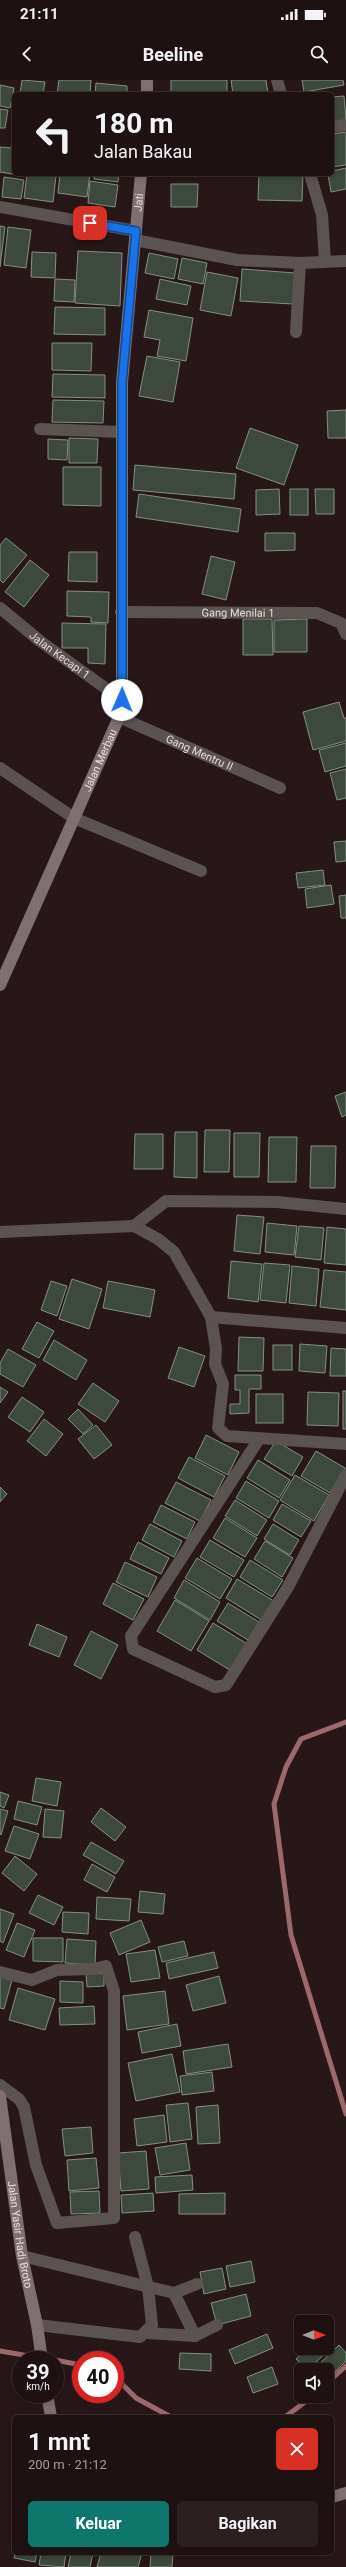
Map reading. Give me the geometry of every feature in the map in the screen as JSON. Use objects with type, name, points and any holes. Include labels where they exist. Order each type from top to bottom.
[{"type":"street","points":[[147,80],[147,92]]},
{"type":"street","points":[[277,80],[280,92]]},
{"type":"street","points":[[334,127],[346,124]]},
{"type":"street","name":"Jati","points":[[135,236],[141,176]]},
{"type":"street","points":[[311,176],[322,216],[325,262]]},
{"type":"street","points":[[0,207],[238,260],[300,263],[346,262]]},
{"type":"street","name":"Jalan Merbau","points":[[0,984],[119,718],[122,700],[122,383],[135,236]]},
{"type":"street","points":[[296,332],[300,263]]},
{"type":"street","points":[[40,429],[122,432]]},
{"type":"street","name":"Jalan Kecapi 1","points":[[0,608],[40,641],[122,700]]},
{"type":"street","name":"Gang Menilai 1","points":[[121,612],[317,613],[340,624],[346,634]]},
{"type":"street","name":"Gang Mentru II","points":[[119,718],[280,788]]},
{"type":"street","points":[[0,768],[74,818],[201,871]]},
{"type":"street","points":[[134,1226],[166,1201],[277,1202],[346,1209]]},
{"type":"street","points":[[0,1232],[134,1226],[158,1239],[174,1252],[211,1317],[216,1349],[215,1364],[223,1384],[218,1428],[227,1436],[346,1444]]},
{"type":"street","points":[[211,1317],[346,1328]]},
{"type":"street","points":[[259,1438],[131,1636],[133,1649],[215,1687],[226,1685],[288,1587],[346,1475]]},
{"type":"street","points":[[0,1972],[32,1980],[57,1970],[93,1969],[106,1966],[114,1992],[114,2218],[57,2223],[36,2165],[24,2107],[19,2099],[0,2085]]},
{"type":"street","name":"Jalan Yasir Hadi Broto","points":[[0,2096],[22,2256],[37,2325],[41,2351]]},
{"type":"street","points":[[37,2325],[140,2337],[146,2333],[152,2325],[148,2287],[135,2237]]},
{"type":"street","points":[[22,2256],[174,2293],[197,2284]]},
{"type":"street","points":[[174,2293],[195,2336]]},
{"type":"street","points":[[146,2333],[195,2336],[217,2325]]},
{"type":"street","points":[[49,2403],[52,2415]]},
{"type":"street","points":[[334,2496],[346,2493]]},
{"type":"building","points":[[22,80],[45,82],[43,92],[20,92]]},
{"type":"building","points":[[59,80],[91,80],[90,92],[57,92]]},
{"type":"building","points":[[171,80],[227,80],[227,92],[171,92]]},
{"type":"building","points":[[231,80],[266,80],[268,92],[233,92]]},
{"type":"building","points":[[302,80],[343,80],[344,85],[304,92]]},
{"type":"building","points":[[96,83],[127,86],[127,92],[95,92]]},
{"type":"building","points":[[0,85],[14,88],[10,108],[0,106]]},
{"type":"building","points":[[344,96],[346,120],[334,122],[334,97]]},
{"type":"building","points":[[0,109],[8,110],[5,128],[0,128]]},
{"type":"building","points":[[346,132],[346,165],[334,167],[334,134]]},
{"type":"building","points":[[0,147],[12,148],[12,174],[0,172]]},
{"type":"building","points":[[346,168],[346,189],[331,192],[328,176],[334,176],[334,171]]},
{"type":"building","points":[[27,176],[56,176],[53,202],[24,198]]},
{"type":"building","points":[[60,176],[90,176],[87,197],[58,193]]},
{"type":"building","points":[[94,176],[119,176],[118,182],[94,179]]},
{"type":"building","points":[[259,176],[303,176],[302,201],[258,200]]},
{"type":"building","points":[[4,177],[24,180],[21,199],[2,197]]},
{"type":"building","points":[[90,181],[118,185],[115,207],[88,203]]},
{"type":"building","points":[[171,184],[198,184],[197,207],[171,207]]},
{"type":"building","points":[[0,226],[5,227],[0,267]]},
{"type":"building","points":[[8,227],[31,230],[26,268],[4,265]]},
{"type":"building","points":[[78,251],[122,253],[120,306],[75,303]]},
{"type":"building","points":[[32,252],[56,253],[55,278],[31,277]]},
{"type":"building","points":[[149,253],[178,259],[174,279],[145,273]]},
{"type":"building","points":[[182,258],[207,263],[203,284],[178,279]]},
{"type":"building","points":[[242,269],[295,273],[293,304],[240,301]]},
{"type":"building","points":[[207,272],[238,278],[231,316],[200,310]]},
{"type":"building","points":[[55,279],[75,280],[74,302],[54,301]]},
{"type":"building","points":[[160,279],[191,286],[187,305],[156,299]]},
{"type":"building","points":[[55,307],[105,308],[105,335],[54,334]]},
{"type":"building","points":[[149,310],[193,318],[186,361],[157,356],[160,340],[144,337]]},
{"type":"building","points":[[52,343],[92,343],[91,371],[52,370]]},
{"type":"building","points":[[147,356],[180,362],[173,402],[139,396]]},
{"type":"building","points":[[53,374],[105,375],[105,398],[52,397]]},
{"type":"building","points":[[53,400],[104,401],[103,423],[52,422]]},
{"type":"building","points":[[346,410],[346,438],[328,438],[327,411]]},
{"type":"building","points":[[250,428],[298,445],[284,485],[236,468]]},
{"type":"building","points":[[69,438],[98,439],[97,463],[69,463]]},
{"type":"building","points":[[48,439],[68,440],[67,460],[48,459]]},
{"type":"building","points":[[135,465],[236,474],[234,499],[133,490]]},
{"type":"building","points":[[63,467],[101,467],[101,506],[63,505]]},
{"type":"building","points":[[279,489],[280,514],[256,515],[256,490]]},
{"type":"building","points":[[290,489],[308,489],[308,515],[290,515]]},
{"type":"building","points":[[315,489],[334,489],[334,514],[316,514]]},
{"type":"building","points":[[139,494],[241,509],[238,532],[136,517]]},
{"type":"building","points":[[265,533],[295,533],[295,550],[265,551]]},
{"type":"building","points":[[6,538],[27,555],[3,583],[0,580],[0,545]]},
{"type":"building","points":[[69,552],[97,552],[97,582],[68,581]]},
{"type":"building","points":[[211,556],[235,562],[226,600],[202,594]]},
{"type":"building","points":[[30,560],[49,575],[24,607],[5,592]]},
{"type":"building","points":[[67,591],[109,592],[108,623],[91,622],[91,617],[67,616]]},
{"type":"building","points":[[243,619],[272,619],[273,655],[243,655]]},
{"type":"building","points":[[307,619],[307,652],[274,652],[274,620]]},
{"type":"building","points":[[62,623],[106,624],[105,664],[88,663],[88,648],[62,648]]},
{"type":"building","points":[[339,702],[344,718],[346,718],[346,741],[313,750],[303,712]]},
{"type":"building","points":[[346,743],[346,766],[325,772],[319,750]]},
{"type":"building","points":[[346,769],[346,798],[337,800],[330,773]]},
{"type":"building","points":[[346,841],[346,861],[336,862],[334,842]]},
{"type":"building","points":[[323,870],[325,885],[298,888],[296,873]]},
{"type":"building","points":[[331,885],[334,904],[307,908],[305,889]]},
{"type":"building","points":[[346,895],[346,918],[341,918],[339,896]]},
{"type":"building","points":[[346,1092],[346,1115],[342,1117],[335,1096]]},
{"type":"building","points":[[205,1130],[230,1130],[229,1172],[204,1172]]},
{"type":"building","points":[[175,1132],[197,1132],[197,1178],[174,1177]]},
{"type":"building","points":[[234,1133],[260,1133],[259,1177],[234,1177]]},
{"type":"building","points":[[135,1134],[163,1134],[163,1169],[134,1169]]},
{"type":"building","points":[[269,1137],[297,1137],[296,1182],[268,1182]]},
{"type":"building","points":[[311,1146],[336,1146],[335,1188],[310,1188]]},
{"type":"building","points":[[237,1215],[264,1217],[260,1254],[234,1251]]},
{"type":"building","points":[[267,1223],[297,1226],[294,1255],[265,1252]]},
{"type":"building","points":[[299,1226],[324,1228],[321,1260],[295,1257]]},
{"type":"building","points":[[327,1227],[346,1229],[346,1265],[324,1263]]},
{"type":"building","points":[[231,1261],[262,1264],[258,1302],[228,1298]]},
{"type":"building","points":[[264,1263],[290,1265],[286,1303],[260,1300]]},
{"type":"building","points":[[292,1266],[319,1269],[316,1306],[289,1303]]},
{"type":"building","points":[[324,1270],[346,1272],[346,1310],[320,1307]]},
{"type":"building","points":[[72,1279],[102,1289],[89,1329],[59,1319]]},
{"type":"building","points":[[51,1281],[67,1286],[57,1316],[41,1310]]},
{"type":"building","points":[[108,1281],[155,1290],[150,1317],[103,1308]]},
{"type":"building","points":[[37,1322],[54,1331],[39,1358],[22,1349]]},
{"type":"building","points":[[239,1337],[264,1338],[263,1371],[238,1371]]},
{"type":"building","points":[[54,1340],[87,1360],[76,1380],[43,1360]]},
{"type":"building","points":[[300,1344],[327,1346],[325,1373],[299,1371]]},
{"type":"building","points":[[273,1345],[292,1345],[292,1370],[273,1370]]},
{"type":"building","points":[[179,1347],[205,1356],[194,1387],[168,1378]]},
{"type":"building","points":[[331,1348],[346,1349],[346,1376],[330,1376]]},
{"type":"building","points":[[8,1349],[36,1365],[23,1387],[0,1374],[0,1363]]},
{"type":"building","points":[[235,1375],[261,1375],[261,1389],[249,1389],[249,1413],[230,1414],[230,1404],[240,1404],[240,1390],[235,1390]]},
{"type":"building","points":[[93,1383],[119,1401],[105,1422],[78,1404]]},
{"type":"building","points":[[0,1387],[8,1392],[0,1403]]},
{"type":"building","points":[[343,1391],[346,1391],[346,1429],[343,1429]]},
{"type":"building","points":[[308,1392],[339,1393],[338,1426],[307,1425]]},
{"type":"building","points":[[256,1394],[283,1394],[283,1423],[256,1423]]},
{"type":"building","points":[[22,1397],[44,1412],[30,1432],[8,1417]]},
{"type":"building","points":[[78,1409],[93,1425],[83,1434],[68,1419]]},
{"type":"building","points":[[44,1419],[63,1434],[46,1456],[27,1441]]},
{"type":"building","points":[[96,1425],[112,1445],[94,1459],[78,1439]]},
{"type":"building","points":[[206,1435],[239,1452],[228,1475],[195,1458]]},
{"type":"building","points":[[276,1441],[303,1457],[292,1476],[264,1459]]},
{"type":"building","points":[[316,1451],[345,1468],[330,1493],[301,1476]]},
{"type":"building","points":[[189,1457],[225,1476],[214,1497],[178,1478]]},
{"type":"building","points":[[258,1460],[290,1480],[279,1498],[247,1478]]},
{"type":"building","points":[[295,1475],[329,1495],[314,1521],[280,1500]]},
{"type":"building","points":[[246,1481],[279,1501],[269,1518],[236,1498]]},
{"type":"building","points":[[176,1482],[211,1500],[200,1521],[165,1503]]},
{"type":"building","points":[[0,1487],[7,1494],[0,1502]]},
{"type":"building","points":[[235,1500],[267,1520],[257,1536],[225,1516]]},
{"type":"building","points":[[282,1504],[311,1521],[301,1537],[273,1520]]},
{"type":"building","points":[[161,1505],[195,1522],[187,1539],[153,1522]]},
{"type":"building","points":[[225,1518],[257,1538],[245,1557],[213,1538]]},
{"type":"building","points":[[150,1524],[182,1541],[174,1557],[142,1540]]},
{"type":"building","points":[[273,1524],[299,1540],[290,1555],[264,1539]]},
{"type":"building","points":[[210,1540],[244,1560],[234,1577],[200,1557]]},
{"type":"building","points":[[265,1541],[293,1558],[282,1577],[254,1559]]},
{"type":"building","points":[[138,1542],[169,1558],[161,1574],[130,1559]]},
{"type":"building","points":[[197,1558],[232,1579],[220,1599],[185,1578]]},
{"type":"building","points":[[250,1560],[283,1580],[272,1597],[240,1577]]},
{"type":"building","points":[[125,1562],[157,1577],[148,1597],[116,1582]]},
{"type":"building","points":[[237,1579],[274,1601],[263,1621],[226,1598]]},
{"type":"building","points":[[184,1580],[220,1602],[210,1620],[174,1598]]},
{"type":"building","points":[[113,1583],[144,1599],[133,1620],[103,1604]]},
{"type":"building","points":[[175,1600],[209,1621],[191,1651],[157,1631]]},
{"type":"building","points":[[228,1603],[259,1622],[248,1640],[217,1621]]},
{"type":"building","points":[[213,1623],[249,1645],[233,1672],[197,1650]]},
{"type":"building","points":[[37,1624],[67,1637],[59,1657],[29,1645]]},
{"type":"building","points":[[91,1631],[118,1645],[101,1679],[74,1665]]},
{"type":"building","points":[[36,1778],[61,1782],[57,1806],[32,1801]]},
{"type":"building","points":[[0,1792],[9,1795],[4,1808],[0,1806]]},
{"type":"building","points":[[18,1801],[42,1807],[37,1825],[14,1819]]},
{"type":"building","points":[[101,1808],[126,1827],[115,1841],[91,1822]]},
{"type":"building","points":[[0,1809],[8,1811],[1,1835],[0,1834]]},
{"type":"building","points":[[45,1809],[64,1811],[61,1838],[43,1837]]},
{"type":"building","points":[[14,1826],[39,1834],[30,1859],[5,1851]]},
{"type":"building","points":[[91,1842],[124,1861],[116,1874],[83,1855]]},
{"type":"building","points":[[15,1856],[37,1874],[24,1891],[2,1873]]},
{"type":"building","points":[[92,1864],[115,1877],[107,1892],[84,1880]]},
{"type":"building","points":[[140,1891],[165,1894],[163,1914],[138,1912]]},
{"type":"building","points":[[38,1895],[63,1907],[54,1925],[29,1913]]},
{"type":"building","points":[[97,1897],[131,1899],[129,1921],[96,1919]]},
{"type":"building","points":[[0,1909],[14,1914],[3,1943],[0,1941]]},
{"type":"building","points":[[63,1912],[89,1913],[88,1934],[62,1932]]},
{"type":"building","points":[[141,1920],[150,1942],[119,1955],[110,1933]]},
{"type":"building","points":[[17,1923],[35,1930],[24,1957],[6,1950]]},
{"type":"building","points":[[33,1938],[63,1938],[63,1962],[33,1961]]},
{"type":"building","points":[[67,1939],[96,1941],[95,1965],[65,1963]]},
{"type":"building","points":[[184,1941],[188,1956],[162,1962],[158,1947]]},
{"type":"building","points":[[155,1950],[160,1978],[131,1982],[126,1954]]},
{"type":"building","points":[[214,1952],[218,1968],[169,1979],[166,1963]]},
{"type":"building","points":[[104,1973],[104,1986],[87,1987],[86,1974]]},
{"type":"building","points":[[219,1976],[226,2003],[193,2011],[186,1985]]},
{"type":"building","points":[[0,1977],[12,1980],[4,2009],[0,2008]]},
{"type":"building","points":[[60,1981],[83,1982],[83,2003],[60,2002]]},
{"type":"building","points":[[18,1988],[55,1999],[45,2030],[9,2020]]},
{"type":"building","points":[[165,1991],[169,2024],[127,2030],[123,1996]]},
{"type":"building","points":[[94,2006],[95,2024],[60,2025],[59,2008]]},
{"type":"building","points":[[177,2024],[181,2046],[142,2053],[138,2032]]},
{"type":"building","points":[[228,2044],[232,2067],[186,2074],[183,2051]]},
{"type":"building","points":[[172,2054],[180,2092],[136,2101],[128,2063]]},
{"type":"building","points":[[212,2072],[214,2091],[182,2095],[180,2076]]},
{"type":"building","points":[[188,2103],[192,2139],[170,2142],[166,2105]]},
{"type":"building","points":[[218,2105],[220,2143],[198,2144],[196,2107]]},
{"type":"building","points":[[164,2115],[167,2142],[137,2146],[134,2119]]},
{"type":"building","points":[[91,2127],[93,2153],[65,2156],[62,2129]]},
{"type":"building","points":[[186,2143],[190,2170],[160,2175],[155,2148]]},
{"type":"building","points":[[146,2151],[149,2189],[121,2191],[118,2153]]},
{"type":"building","points":[[96,2158],[99,2188],[69,2191],[67,2160]]},
{"type":"building","points":[[192,2175],[193,2190],[156,2193],[155,2177]]},
{"type":"building","points":[[99,2191],[100,2213],[71,2214],[70,2192]]},
{"type":"building","points":[[153,2193],[154,2211],[122,2213],[121,2195]]},
{"type":"building","points":[[225,2193],[225,2214],[179,2214],[179,2194]]},
{"type":"building","points":[[251,2261],[255,2282],[230,2287],[226,2266]]},
{"type":"building","points":[[222,2268],[226,2289],[204,2294],[200,2272]]},
{"type":"building","points":[[246,2294],[251,2316],[217,2325],[211,2303]]},
{"type":"building","points":[[267,2334],[273,2348],[235,2364],[229,2350]]},
{"type":"building","points":[[339,2345],[346,2353],[346,2361],[334,2373],[334,2363],[320,2363],[329,2355],[334,2355],[334,2350]]},
{"type":"building","points":[[180,2353],[211,2354],[211,2371],[179,2369]]},
{"type":"building","points":[[300,2355],[324,2355],[315,2363],[300,2363],[296,2359]]},
{"type":"building","points":[[272,2367],[278,2384],[253,2393],[247,2377]]},
{"type":"building","points":[[15,2555],[37,2555],[35,2562],[14,2558]]},
{"type":"building","points":[[41,2555],[66,2555],[64,2567],[39,2565]]},
{"type":"building","points":[[71,2555],[93,2555],[90,2567],[68,2567]]},
{"type":"building","points":[[100,2555],[141,2555],[138,2567],[97,2567]]},
{"type":"building","points":[[151,2555],[173,2555],[172,2567],[150,2567]]},
{"type":"waterway","points":[[346,1722],[301,1739],[286,1767],[274,1804],[291,1935],[346,2114]]},
{"type":"waterway","points":[[0,2351],[12,2353]]},
{"type":"waterway","points":[[64,2362],[72,2363]]},
{"type":"waterway","points":[[334,2377],[346,2366]]},
{"type":"waterway","points":[[124,2386],[136,2398],[167,2415]]},
{"type":"waterway","points":[[288,2415],[304,2403]]},
{"type":"route","points":[[90,223],[136,231],[122,383],[122,700]]}]
